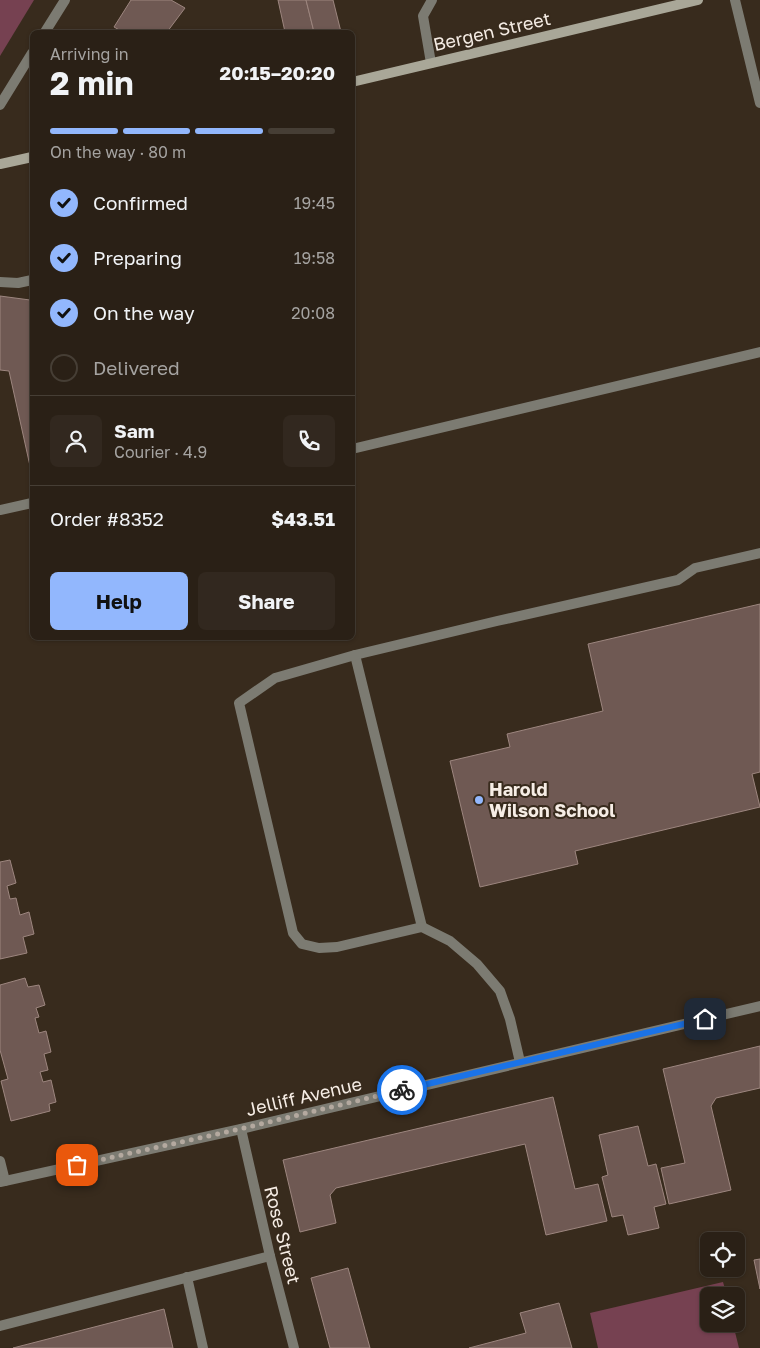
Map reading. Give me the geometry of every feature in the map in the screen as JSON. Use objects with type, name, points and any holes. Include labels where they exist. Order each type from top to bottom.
[{"type":"main road","name":"Bergen Street","points":[[355,81],[698,0]]},
{"type":"main road","points":[[0,164],[30,157]]},
{"type":"street","points":[[46,30],[65,0]]},
{"type":"street","points":[[431,64],[423,16],[432,0]]},
{"type":"street","points":[[736,0],[760,102]]},
{"type":"street","points":[[0,105],[30,56]]},
{"type":"street","points":[[0,282],[18,283],[30,280]]},
{"type":"street","points":[[355,448],[760,352]]},
{"type":"street","points":[[0,510],[30,503]]},
{"type":"street","points":[[520,1062],[510,1019],[500,991],[477,964],[450,941],[422,926],[337,947],[319,948],[302,944],[293,933],[239,703],[275,678],[497,621],[678,580],[695,568],[760,553]]},
{"type":"street","points":[[355,656],[422,926]]},
{"type":"street","name":"Jelliff Avenue","points":[[2,1181],[240,1129],[760,1006]]},
{"type":"street","name":"Rose Street","points":[[240,1129],[294,1348]]},
{"type":"street","points":[[0,1161],[2,1181]]},
{"type":"street","points":[[0,1326],[270,1256]]},
{"type":"street","points":[[187,1277],[203,1348]]},
{"type":"shaded area","points":[[0,0],[34,0],[0,56]]},
{"type":"shaded area","points":[[723,1282],[724,1287],[702,1287]]},
{"type":"shaded area","points":[[700,1287],[700,1332],[735,1332],[739,1348],[598,1348],[590,1313]]},
{"type":"building","points":[[131,0],[171,0],[185,8],[168,30],[119,30],[114,27]]},
{"type":"building","points":[[278,0],[306,0],[314,30],[285,30]]},
{"type":"building","points":[[306,0],[333,0],[340,30],[314,30]]},
{"type":"building","points":[[0,296],[30,300],[30,466],[9,371],[0,370]]},
{"type":"building","points":[[760,604],[760,772],[752,774],[760,807],[575,851],[578,864],[480,887],[450,761],[510,747],[507,734],[603,711],[588,644]]},
{"type":"building","points":[[10,860],[16,883],[7,886],[10,899],[16,898],[20,915],[29,912],[34,934],[23,937],[27,953],[0,959],[0,862]]},
{"type":"building","points":[[25,978],[28,987],[39,985],[45,1005],[36,1008],[39,1017],[35,1018],[39,1033],[46,1031],[51,1052],[44,1054],[48,1070],[40,1072],[43,1082],[51,1080],[56,1102],[49,1104],[50,1111],[11,1121],[1,1081],[8,1079],[0,1050],[0,985]]},
{"type":"building","points":[[760,1046],[760,1088],[716,1098],[711,1106],[731,1190],[669,1204],[661,1168],[685,1163],[663,1069]]},
{"type":"building","points":[[553,1097],[575,1189],[598,1184],[607,1221],[546,1235],[525,1144],[336,1188],[330,1195],[336,1223],[300,1232],[283,1160]]},
{"type":"building","points":[[638,1126],[648,1166],[656,1164],[666,1204],[654,1207],[659,1228],[628,1235],[623,1215],[612,1217],[602,1177],[608,1175],[599,1135]]},
{"type":"building","points":[[760,1259],[760,1289],[754,1260]]},
{"type":"building","points":[[348,1268],[370,1348],[330,1348],[311,1278]]},
{"type":"building","points":[[559,1303],[572,1348],[469,1348],[526,1333],[520,1313]]},
{"type":"building","points":[[164,1309],[173,1348],[13,1348]]},
{"type":"way so far","points":[[77,1165],[240,1129],[402,1090]]},
{"type":"place","name":"Harold Wilson School","points":[[479,800]]},
{"type":"route","points":[[402,1090],[705,1019]]}]
